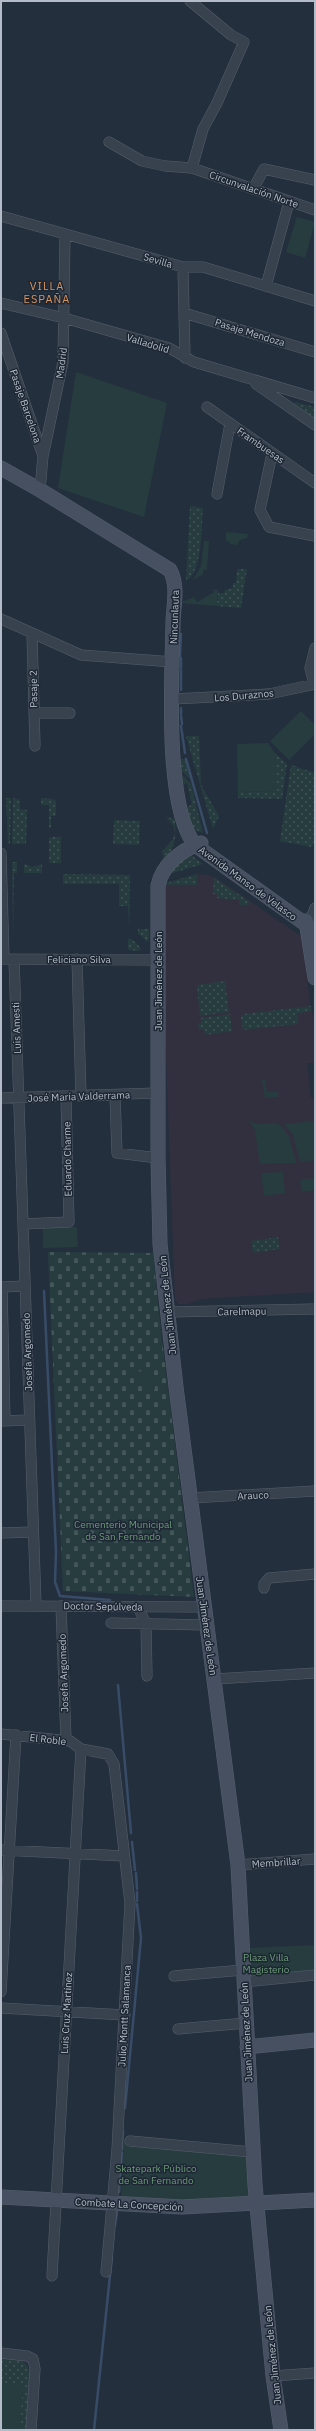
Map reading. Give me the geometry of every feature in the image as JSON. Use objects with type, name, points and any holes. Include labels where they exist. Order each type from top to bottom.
[{"type":"main road","name":"Nincunlauta","points":[[1,468],[40,490],[170,570],[175,582],[173,662],[174,770],[180,810],[196,841]]},
{"type":"main road","name":"Juan Jiménez de León","points":[[180,810],[180,840],[176,853],[160,876],[158,886],[156,960],[160,1236],[190,1498],[215,1679],[238,1865],[252,2152],[273,2376],[281,2430]]},
{"type":"main road","points":[[166,866],[196,841]]},
{"type":"main road","name":"Avenida Manso de Velasco","points":[[196,841],[311,924]]},
{"type":"main road","points":[[311,924],[315,978]]},
{"type":"main road","points":[[247,2047],[315,2040]]},
{"type":"main road","name":"Combate La Concepción","points":[[1,2198],[182,2207],[315,2200]]},
{"type":"street","points":[[190,1],[231,35],[244,42],[217,103],[203,129],[192,168]]},
{"type":"street","name":"Circunvalación Norte","points":[[109,142],[142,161],[165,166],[192,168],[315,210]]},
{"type":"street","points":[[253,189],[264,169],[315,180]]},
{"type":"street","points":[[266,286],[289,202]]},
{"type":"street","name":"Sevilla","points":[[1,216],[183,267],[203,267],[315,301]]},
{"type":"street","name":"Madrid","points":[[40,490],[43,456],[64,362],[64,234]]},
{"type":"street","points":[[183,267],[185,358]]},
{"type":"street","name":"Valladolid","points":[[1,303],[64,318],[170,348],[185,358],[249,380],[315,398]]},
{"type":"street","name":"Pasaje Mendoza","points":[[184,313],[315,352]]},
{"type":"street","name":"Pasaje Barcelona","points":[[1,333],[43,456]]},
{"type":"street","points":[[249,380],[315,426]]},
{"type":"street","name":"Frambuesas","points":[[207,407],[315,483]]},
{"type":"street","points":[[216,494],[230,424]]},
{"type":"street","points":[[272,454],[260,510],[270,526],[315,536]]},
{"type":"street","points":[[1,619],[81,655],[173,662]]},
{"type":"street","name":"Pasaje 2","points":[[32,633],[34,746]]},
{"type":"street","points":[[314,684],[310,668],[315,648]]},
{"type":"street","name":"Los Duraznos","points":[[173,699],[269,694],[314,684]]},
{"type":"street","points":[[34,713],[70,713]]},
{"type":"street","name":"Luis Amesti","points":[[1,854],[2,915],[19,1098]]},
{"type":"street","name":"Feliciano Silva","points":[[6,959],[156,960]]},
{"type":"street","points":[[77,959],[81,1096]]},
{"type":"street","name":"José María Valderrama","points":[[1,1098],[157,1093]]},
{"type":"street","points":[[115,1095],[117,1153],[158,1158]]},
{"type":"street","name":"Eduardo Charme","points":[[23,1224],[69,1222],[66,1096]]},
{"type":"street","name":"Josefa Argomedo","points":[[19,1098],[36,1606]]},
{"type":"street","points":[[25,1286],[2,1287],[3,1421],[29,1420]]},
{"type":"street","name":"Carelmapu","points":[[168,1312],[315,1309]]},
{"type":"street","name":"Arauco","points":[[190,1498],[315,1491]]},
{"type":"street","points":[[1,1533],[33,1532]]},
{"type":"street","points":[[264,1588],[264,1584],[269,1578],[315,1574]]},
{"type":"street","name":"Doctor Sepúlveda","points":[[1,1606],[204,1607]]},
{"type":"street","name":"Josefa Argomedo","points":[[61,1606],[66,1740]]},
{"type":"street","points":[[138,1607],[146,1624],[147,1676]]},
{"type":"street","points":[[111,1623],[207,1625]]},
{"type":"street","points":[[215,1679],[315,1673]]},
{"type":"street","name":"El Roble","points":[[1,1734],[66,1740],[73,1742],[81,1749],[108,1754],[113,1760]]},
{"type":"street","points":[[1,1992],[5,1850],[16,1735]]},
{"type":"street","name":"Luis Cruz Martínez","points":[[52,2276],[81,1749]]},
{"type":"street","name":"Julio Montt Salamanca","points":[[106,2272],[125,2014],[130,1903],[113,1760]]},
{"type":"street","points":[[5,1850],[124,1856]]},
{"type":"street","name":"Membrillar","points":[[238,1865],[315,1859]]},
{"type":"street","points":[[174,1976],[315,1975]]},
{"type":"street","points":[[1,2008],[125,2014]]},
{"type":"street","points":[[178,2029],[246,2023]]},
{"type":"street","points":[[130,2141],[252,2152]]},
{"type":"street","points":[[1,2354],[27,2356],[33,2359],[35,2370],[31,2430]]},
{"type":"street","points":[[273,2376],[315,2373]]},
{"type":"shaded area","points":[[197,874],[208,875],[216,878],[302,937],[310,1003],[315,1023],[315,1063],[307,1063],[311,1098],[315,1098],[315,1292],[201,1299],[187,1304],[179,1304],[175,1300],[163,975],[164,885],[197,885]]},
{"type":"green space","points":[[297,217],[315,222],[305,258],[286,252]]},
{"type":"green space","points":[[76,372],[167,403],[144,517],[58,488]]},
{"type":"green space","points":[[295,402],[315,407],[315,421],[294,406]]},
{"type":"green space","points":[[190,506],[203,508],[200,548],[196,568],[192,576],[186,581]]},
{"type":"green space","points":[[226,532],[248,534],[247,538],[240,540],[237,545],[230,544],[230,542],[226,541]]},
{"type":"green space","points":[[204,541],[209,541],[207,570],[203,570],[203,574],[193,580],[201,566]]},
{"type":"green space","points":[[237,569],[247,569],[241,608],[217,606],[218,593],[224,593],[225,590],[233,588],[233,583],[236,583]]},
{"type":"green space","points":[[212,589],[218,590],[217,606],[179,603],[194,597],[197,602],[214,592]]},
{"type":"green space","points":[[301,711],[315,725],[315,734],[289,760],[270,741]]},
{"type":"green space","points":[[186,736],[199,736],[201,785],[219,816],[213,829]]},
{"type":"green space","points":[[268,743],[275,753],[275,791],[238,792],[237,744]]},
{"type":"green space","points":[[275,753],[287,764],[282,799],[238,798],[238,792],[275,791]]},
{"type":"green space","points":[[179,759],[185,759],[192,781],[180,770]]},
{"type":"green space","points":[[291,765],[315,773],[315,842],[312,847],[280,841]]},
{"type":"green space","points":[[180,773],[191,784],[203,833],[193,829],[185,809],[192,804],[187,783],[181,786]]},
{"type":"green space","points":[[6,798],[11,798],[10,844],[8,844]]},
{"type":"green space","points":[[13,798],[20,800],[20,809],[27,810],[26,844],[12,844]]},
{"type":"green space","points":[[41,798],[53,799],[56,801],[56,816],[51,816],[51,827],[49,829],[49,805],[41,805]]},
{"type":"green space","points":[[166,817],[175,819],[175,832],[174,827]]},
{"type":"green space","points":[[114,820],[140,821],[139,845],[113,844]]},
{"type":"green space","points":[[175,833],[173,846],[164,861],[162,851],[170,843]]},
{"type":"green space","points":[[49,837],[61,837],[61,863],[49,863]]},
{"type":"green space","points":[[190,854],[203,864],[173,873],[170,870]]},
{"type":"green space","points":[[12,862],[17,862],[17,873],[14,873],[13,939]]},
{"type":"green space","points":[[24,864],[33,867],[42,864],[42,873],[24,873]]},
{"type":"green space","points":[[63,874],[130,875],[129,928],[128,906],[119,906],[119,884],[63,884]]},
{"type":"green space","points":[[197,874],[197,885],[164,885],[166,883]]},
{"type":"green space","points":[[214,878],[250,902],[248,905],[239,905],[239,900],[217,898],[217,894],[213,894]]},
{"type":"green space","points":[[138,929],[149,929],[149,939],[147,942],[138,933]]},
{"type":"green space","points":[[128,939],[132,939],[141,948],[139,951],[128,950]]},
{"type":"green space","points":[[225,981],[229,1012],[200,1016],[197,985]]},
{"type":"green space","points":[[311,1006],[311,1011],[297,1014],[298,1024],[243,1030],[241,1017],[244,1014]]},
{"type":"green space","points":[[230,1014],[232,1031],[205,1035],[204,1029],[199,1030],[198,1023],[201,1023],[201,1018]]},
{"type":"green space","points":[[262,1080],[265,1080],[267,1092],[278,1091],[278,1097],[265,1098]]},
{"type":"green space","points":[[248,1120],[256,1124],[275,1123],[280,1125],[289,1136],[296,1163],[260,1164],[255,1130]]},
{"type":"green space","points":[[315,1121],[315,1160],[300,1162],[293,1135],[284,1124]]},
{"type":"green space","points":[[283,1172],[285,1193],[264,1196],[261,1173]]},
{"type":"green space","points":[[315,1178],[315,1190],[302,1192],[300,1180]]},
{"type":"green space","points":[[43,1227],[77,1227],[78,1247],[43,1248]]},
{"type":"green space","points":[[278,1237],[279,1249],[253,1253],[251,1241]]},
{"type":"green space","name":"Cementerio Municipal de San Fernando","points":[[48,1252],[153,1253],[162,1340],[194,1597],[63,1591]]},
{"type":"green space","points":[[153,1370],[155,1389],[147,1392],[146,1383],[136,1384],[135,1372]]},
{"type":"green space","name":"Plaza Villa Magisterio","points":[[315,1945],[315,1973],[252,1979],[250,1948]]},
{"type":"green space","name":"Skatepark Público de San Fernando","points":[[124,2142],[247,2155],[250,2198],[173,2201],[121,2198]]},
{"type":"green space","points":[[1,2358],[23,2361],[28,2367],[30,2375],[30,2394],[28,2430],[1,2430]]},
{"type":"green space","points":[[1,2383],[23,2384],[20,2430],[1,2430]]},
{"type":"waterway","points":[[180,656],[181,634]]},
{"type":"waterway","points":[[181,658],[181,668]]},
{"type":"waterway","points":[[181,670],[181,690]]},
{"type":"waterway","points":[[181,708],[181,714]]},
{"type":"waterway","points":[[181,716],[182,724]]},
{"type":"waterway","points":[[181,726],[185,753]]},
{"type":"waterway","points":[[186,759],[207,833]]},
{"type":"waterway","points":[[44,1291],[56,1552],[55,1582],[60,1596],[110,1600]]},
{"type":"waterway","points":[[118,1685],[131,1833]]},
{"type":"waterway","points":[[132,1842],[135,1870]]},
{"type":"waterway","points":[[136,1873],[137,1889]]},
{"type":"waterway","points":[[137,1892],[137,1901]]},
{"type":"waterway","points":[[125,2108],[141,1938],[137,1904]]},
{"type":"waterway","points":[[122,2149],[123,2131]]},
{"type":"waterway","points":[[119,2192],[122,2153]]},
{"type":"waterway","points":[[115,2225],[117,2212]]},
{"type":"waterway","points":[[94,2430],[112,2256]]},
{"type":"district","name":"VILLA ESPAÑA","points":[[47,292]]}]
